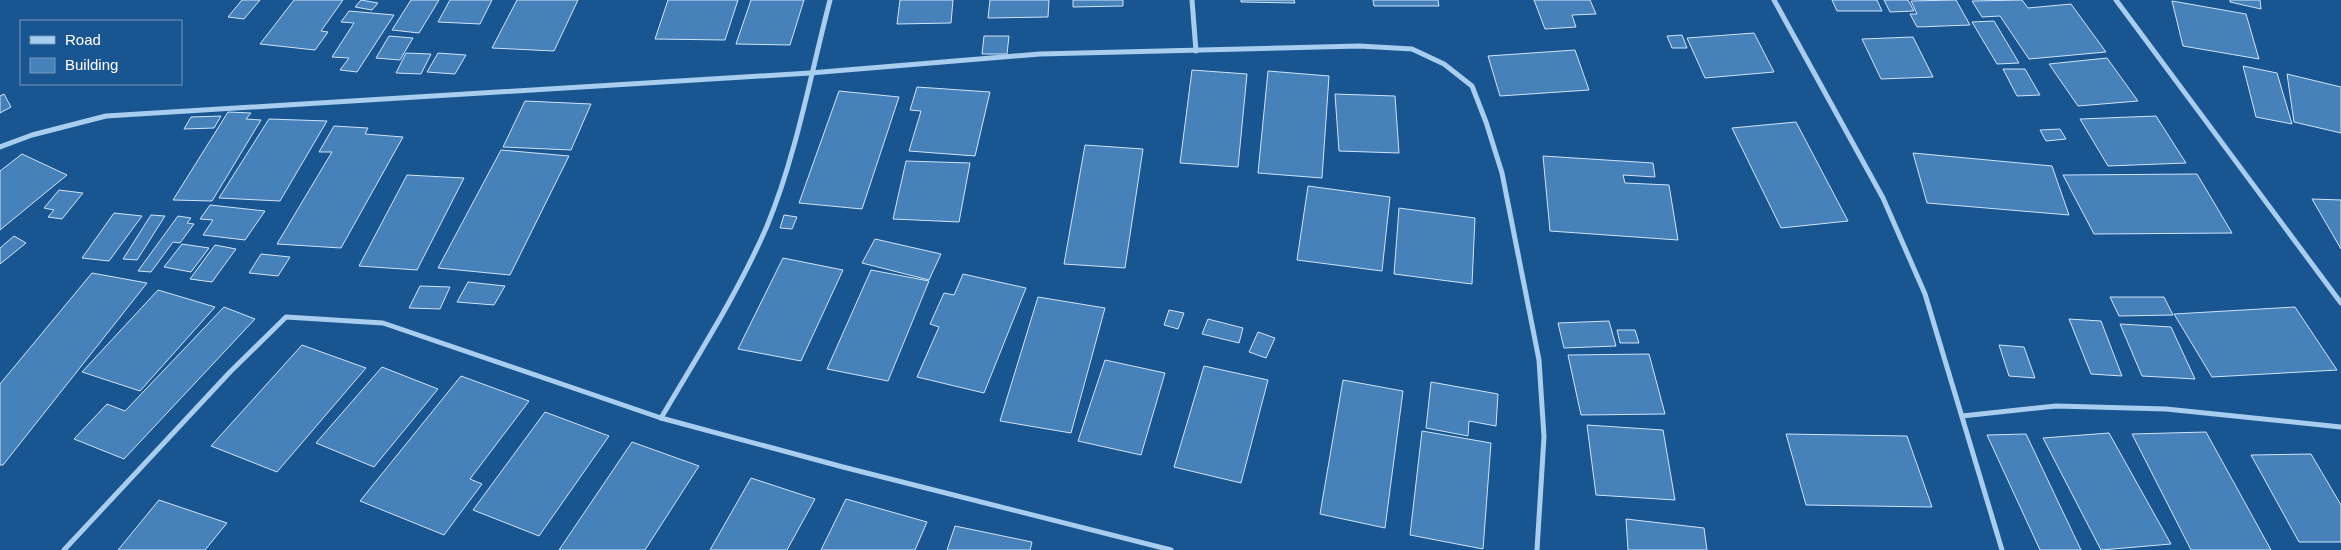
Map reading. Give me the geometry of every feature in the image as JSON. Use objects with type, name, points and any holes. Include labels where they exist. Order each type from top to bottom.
[{"type":"street","points":[[661,418],[728,307],[767,225],[792,150],[830,0]]},
{"type":"street","points":[[1192,0],[1196,51]]},
{"type":"street","points":[[1774,0],[1883,198],[1925,294],[2002,550]]},
{"type":"street","points":[[2116,0],[2341,303]]},
{"type":"street","points":[[0,147],[32,135],[106,116],[489,91],[810,73],[1040,54],[1359,46],[1412,49],[1444,64],[1472,86],[1502,173],[1539,360],[1544,437],[1537,550]]},
{"type":"street","points":[[64,550],[230,372],[286,317],[383,322],[661,418],[843,467],[1170,550]]},
{"type":"street","points":[[1962,416],[2056,406],[2166,409],[2341,427]]},
{"type":"building","points":[[242,0],[260,0],[244,19],[228,17]]},
{"type":"building","points":[[294,0],[343,0],[321,31],[328,32],[315,50],[260,44]]},
{"type":"building","points":[[361,0],[378,3],[372,10],[355,7]]},
{"type":"building","points":[[411,0],[439,0],[419,33],[392,30]]},
{"type":"building","points":[[450,0],[492,0],[480,24],[438,22]]},
{"type":"building","points":[[517,0],[578,0],[554,51],[492,48]]},
{"type":"building","points":[[668,0],[738,0],[725,40],[655,39]]},
{"type":"building","points":[[751,0],[804,0],[790,45],[736,44]]},
{"type":"building","points":[[900,0],[953,0],[951,23],[897,24]]},
{"type":"building","points":[[990,0],[1049,0],[1048,17],[988,18]]},
{"type":"building","points":[[1073,0],[1123,0],[1123,6],[1073,7]]},
{"type":"building","points":[[1241,0],[1294,0],[1295,3],[1241,2]]},
{"type":"building","points":[[1373,0],[1438,0],[1439,6],[1374,6]]},
{"type":"building","points":[[1534,0],[1590,0],[1596,14],[1572,15],[1576,27],[1545,29]]},
{"type":"building","points":[[1832,0],[1877,0],[1882,11],[1837,11]]},
{"type":"building","points":[[1884,0],[1908,0],[1914,11],[1890,12]]},
{"type":"building","points":[[1956,0],[1970,25],[1917,27],[1910,14],[1917,14],[1911,1]]},
{"type":"building","points":[[2022,0],[2028,8],[2071,4],[2106,52],[2029,59],[2000,16],[1982,17],[1972,1]]},
{"type":"building","points":[[2230,0],[2260,0],[2261,9],[2230,2]]},
{"type":"building","points":[[2172,1],[2246,14],[2259,59],[2183,46]]},
{"type":"building","points":[[349,11],[394,15],[357,72],[340,70],[349,58],[332,57],[354,23],[341,22]]},
{"type":"building","points":[[1994,21],[2019,63],[1997,64],[1972,22]]},
{"type":"building","points":[[1754,33],[1774,72],[1705,78],[1687,38]]},
{"type":"building","points":[[1682,35],[1687,48],[1672,48],[1667,36]]},
{"type":"building","points":[[389,36],[413,38],[400,60],[376,58]]},
{"type":"building","points":[[984,36],[1009,36],[1007,54],[982,54]]},
{"type":"building","points":[[1913,37],[1933,77],[1881,79],[1862,39]]},
{"type":"building","points":[[1575,50],[1589,90],[1500,96],[1488,56]]},
{"type":"building","points":[[406,53],[431,54],[421,74],[396,73]]},
{"type":"building","points":[[438,53],[466,55],[455,74],[427,72]]},
{"type":"building","points":[[2107,58],[2138,101],[2078,106],[2049,64]]},
{"type":"building","points":[[2243,66],[2277,73],[2292,124],[2256,117]]},
{"type":"building","points":[[2003,69],[2025,69],[2040,95],[2017,96]]},
{"type":"building","points":[[1192,70],[1247,74],[1238,167],[1180,163]]},
{"type":"building","points":[[1268,71],[1329,76],[1322,178],[1258,173]]},
{"type":"building","points":[[2287,74],[2341,87],[2341,133],[2294,122]]},
{"type":"building","points":[[917,87],[990,92],[975,156],[909,151],[921,111],[910,110]]},
{"type":"building","points":[[839,91],[899,97],[862,209],[799,203]]},
{"type":"building","points":[[4,94],[11,107],[0,113],[0,96]]},
{"type":"building","points":[[1335,94],[1395,96],[1399,153],[1339,151]]},
{"type":"building","points":[[525,101],[591,104],[571,150],[503,147]]},
{"type":"building","points":[[228,112],[251,113],[246,119],[261,120],[212,201],[173,200]]},
{"type":"building","points":[[221,116],[214,128],[184,129],[191,117]]},
{"type":"building","points":[[2156,116],[2186,163],[2108,166],[2080,119]]},
{"type":"building","points":[[269,119],[327,121],[280,201],[219,198]]},
{"type":"building","points":[[1796,122],[1848,221],[1781,228],[1732,128]]},
{"type":"building","points":[[334,126],[368,128],[365,134],[403,137],[341,248],[277,244],[332,152],[319,152]]},
{"type":"building","points":[[2060,129],[2066,139],[2046,141],[2040,130]]},
{"type":"building","points":[[1085,145],[1143,149],[1125,268],[1064,264]]},
{"type":"building","points":[[501,150],[569,156],[510,275],[438,268]]},
{"type":"building","points":[[1913,153],[2052,166],[2069,215],[1927,203]]},
{"type":"building","points":[[22,154],[67,175],[0,230],[0,171]]},
{"type":"building","points":[[1543,156],[1653,163],[1655,177],[1623,175],[1625,183],[1669,185],[1678,240],[1550,231]]},
{"type":"building","points":[[906,161],[970,163],[959,222],[893,219]]},
{"type":"building","points":[[2197,174],[2232,233],[2094,234],[2063,175]]},
{"type":"building","points":[[407,175],[464,178],[417,270],[359,266]]},
{"type":"building","points":[[1308,186],[1390,197],[1382,271],[1297,260]]},
{"type":"building","points":[[59,190],[83,193],[62,219],[48,217],[54,210],[44,208]]},
{"type":"building","points":[[2312,199],[2341,200],[2341,249]]},
{"type":"building","points":[[210,205],[265,211],[245,240],[203,235],[213,220],[200,219]]},
{"type":"building","points":[[1399,208],[1475,218],[1472,284],[1394,274]]},
{"type":"building","points":[[114,213],[142,216],[109,261],[82,258]]},
{"type":"building","points":[[151,215],[165,216],[137,260],[123,259]]},
{"type":"building","points":[[784,215],[797,217],[792,229],[780,228]]},
{"type":"building","points":[[178,216],[191,218],[187,223],[194,224],[180,243],[173,242],[151,272],[138,271]]},
{"type":"building","points":[[14,236],[26,243],[0,264],[0,248]]},
{"type":"building","points":[[875,239],[941,254],[929,280],[862,263]]},
{"type":"building","points":[[182,244],[209,248],[191,272],[164,267]]},
{"type":"building","points":[[215,245],[236,249],[212,282],[190,279]]},
{"type":"building","points":[[261,254],[290,257],[278,276],[249,273]]},
{"type":"building","points":[[783,258],[843,270],[801,361],[738,349]]},
{"type":"building","points":[[871,270],[929,281],[888,381],[827,369]]},
{"type":"building","points":[[92,273],[147,283],[3,465],[0,465],[0,384]]},
{"type":"building","points":[[963,274],[1026,288],[984,393],[917,377],[939,327],[930,324],[944,293],[954,295]]},
{"type":"building","points":[[468,282],[505,286],[494,305],[457,302]]},
{"type":"building","points":[[420,286],[450,287],[440,309],[409,308]]},
{"type":"building","points":[[158,290],[215,307],[140,391],[82,372]]},
{"type":"building","points":[[1038,297],[1105,308],[1071,433],[1000,421]]},
{"type":"building","points":[[2110,297],[2164,297],[2173,315],[2119,316]]},
{"type":"building","points":[[224,307],[255,319],[124,459],[74,439],[107,404],[125,411]]},
{"type":"building","points":[[2295,307],[2337,370],[2212,377],[2174,314]]},
{"type":"building","points":[[1169,310],[1184,313],[1178,329],[1164,325]]},
{"type":"building","points":[[1208,319],[1243,328],[1239,343],[1202,334]]},
{"type":"building","points":[[2069,319],[2101,321],[2122,376],[2091,374]]},
{"type":"building","points":[[1609,321],[1616,346],[1564,348],[1558,323]]},
{"type":"building","points":[[2120,324],[2171,327],[2195,379],[2142,376]]},
{"type":"building","points":[[1617,330],[1635,330],[1639,343],[1620,343]]},
{"type":"building","points":[[1258,332],[1275,338],[1266,358],[1249,352]]},
{"type":"building","points":[[302,345],[366,368],[277,472],[211,446]]},
{"type":"building","points":[[1999,345],[2024,347],[2035,378],[2009,376]]},
{"type":"building","points":[[1649,354],[1665,414],[1581,415],[1568,355]]},
{"type":"building","points":[[1105,360],[1165,373],[1141,455],[1078,441]]},
{"type":"building","points":[[1204,366],[1268,380],[1241,483],[1174,467]]},
{"type":"building","points":[[382,367],[438,389],[374,467],[316,443]]},
{"type":"building","points":[[461,376],[529,401],[470,479],[482,484],[444,535],[360,501]]},
{"type":"building","points":[[1343,380],[1403,391],[1385,528],[1320,514]]},
{"type":"building","points":[[1431,382],[1498,394],[1496,426],[1469,421],[1468,436],[1426,428]]},
{"type":"building","points":[[545,412],[609,436],[539,536],[473,510]]},
{"type":"building","points":[[1587,425],[1663,430],[1675,500],[1596,495]]},
{"type":"building","points":[[1422,431],[1491,443],[1483,549],[1410,535]]},
{"type":"building","points":[[2206,432],[2271,550],[2191,550],[2132,434]]},
{"type":"building","points":[[2109,433],[2171,544],[2101,550],[2043,438]]},
{"type":"building","points":[[1786,434],[1907,436],[1932,507],[1806,505]]},
{"type":"building","points":[[2026,434],[2081,550],[2040,550],[1987,435]]},
{"type":"building","points":[[632,442],[699,466],[645,550],[559,550]]},
{"type":"building","points":[[2311,454],[2341,505],[2341,542],[2299,542],[2251,455]]},
{"type":"building","points":[[751,478],[815,499],[787,550],[710,550]]},
{"type":"building","points":[[846,499],[927,522],[915,550],[821,550]]},
{"type":"building","points":[[159,500],[227,523],[205,550],[118,550]]},
{"type":"building","points":[[1626,519],[1704,528],[1707,550],[1628,550]]},
{"type":"building","points":[[955,526],[1032,542],[1030,550],[947,550]]}]
